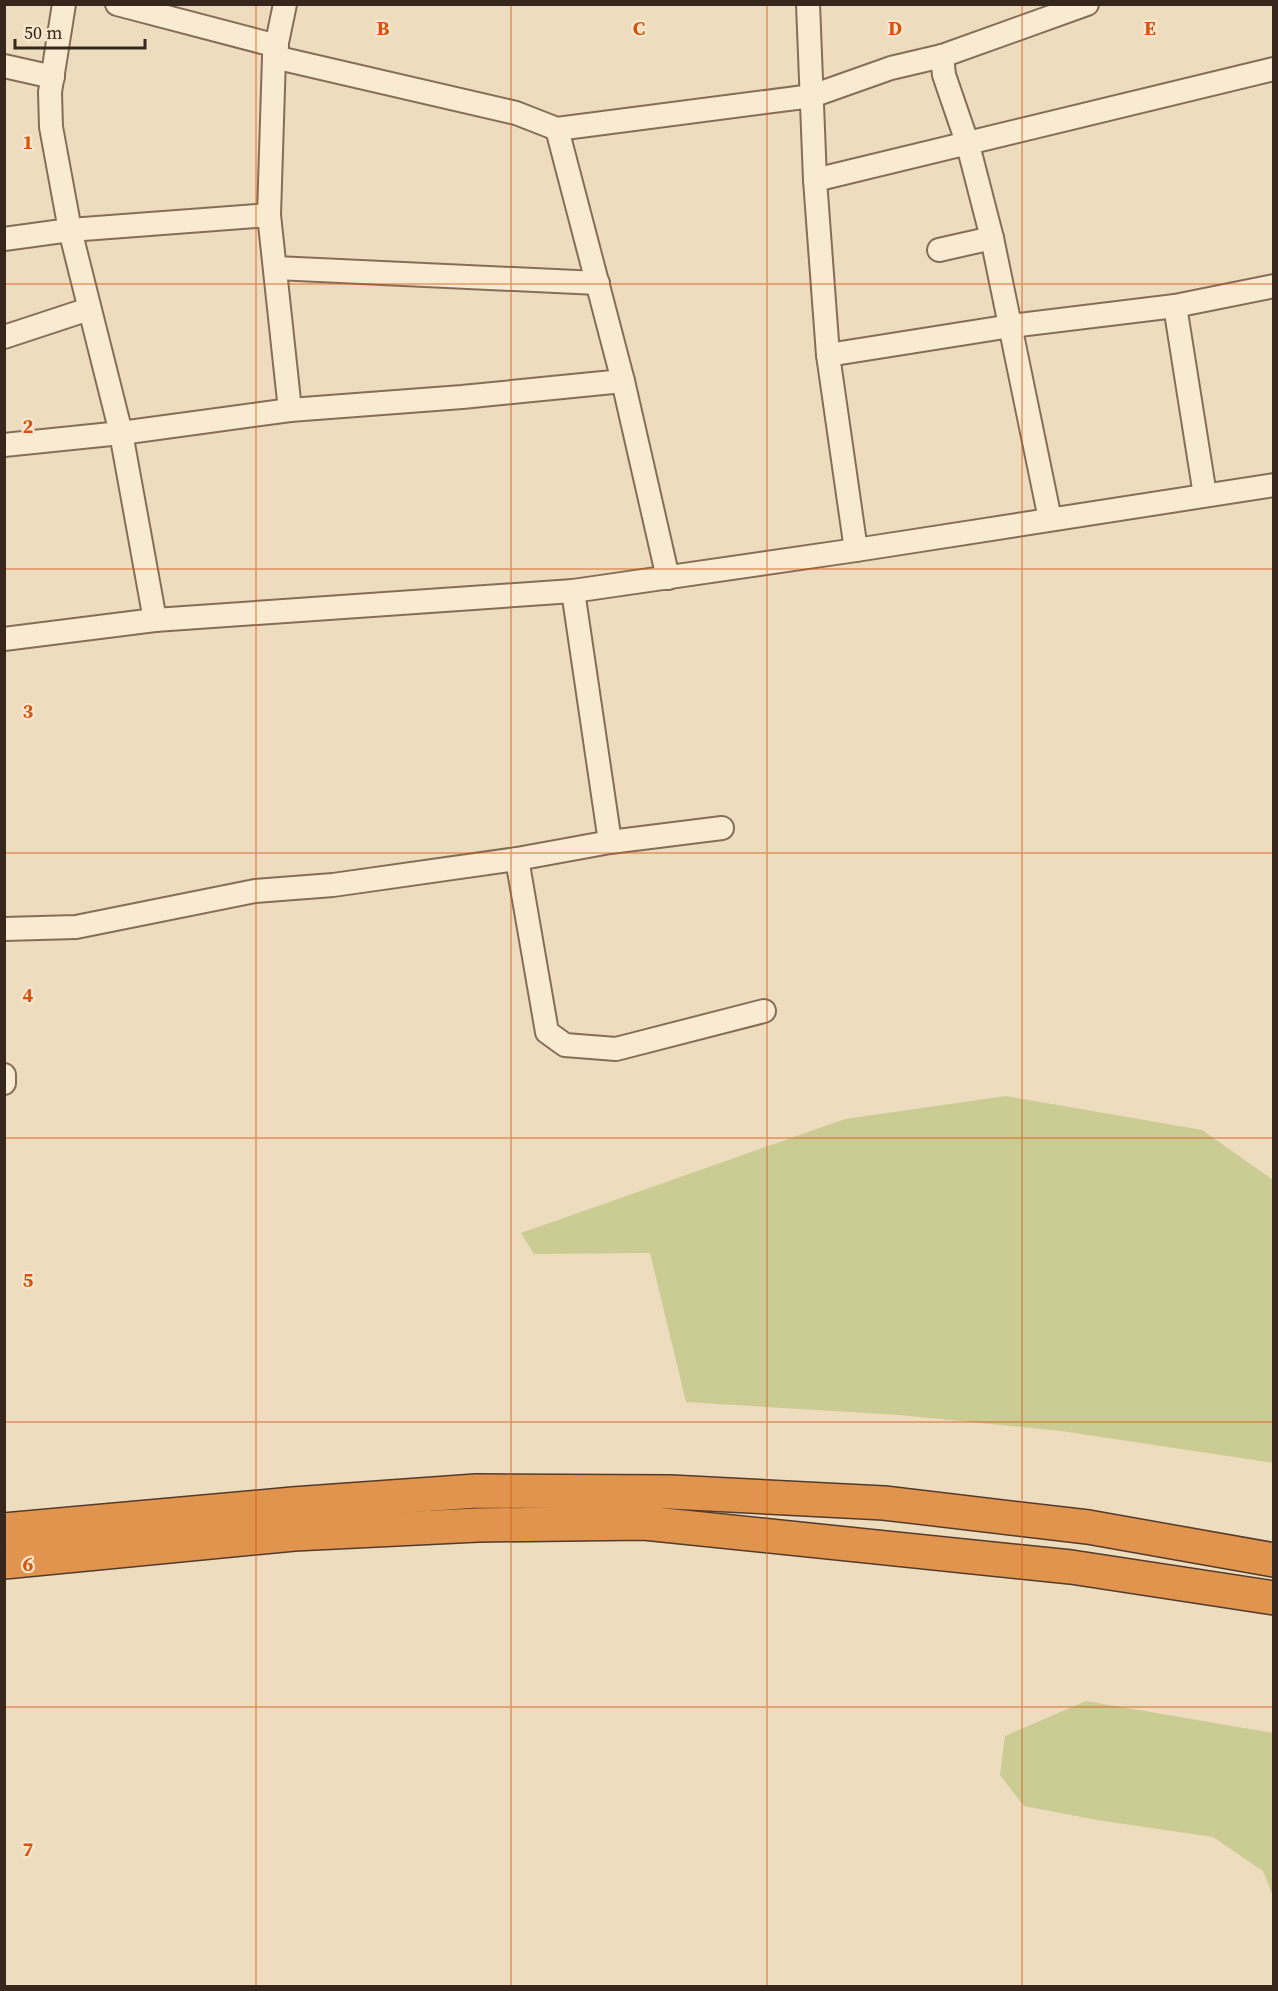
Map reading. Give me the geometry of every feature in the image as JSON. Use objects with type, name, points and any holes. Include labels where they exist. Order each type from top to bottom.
[{"type":"highway","points":[[4,1530],[282,1505],[476,1491],[670,1492],[884,1503],[1088,1527],[1274,1560]]},
{"type":"highway","points":[[4,1562],[294,1534],[478,1524],[644,1523],[1071,1567],[1274,1598]]},
{"type":"street","points":[[64,4],[52,77],[51,127],[69,230],[121,434],[155,620]]},
{"type":"street","points":[[117,4],[275,52],[516,112],[557,129],[812,96],[891,68],[942,56],[1088,4]]},
{"type":"street","points":[[285,4],[275,52],[270,215],[290,410]]},
{"type":"street","points":[[808,4],[815,180],[828,355],[856,550]]},
{"type":"street","points":[[942,56],[944,75],[968,145],[992,238],[1050,519]]},
{"type":"street","points":[[4,66],[52,77]]},
{"type":"street","points":[[815,180],[968,145],[1274,69]]},
{"type":"street","points":[[557,129],[623,381],[668,578]]},
{"type":"street","points":[[4,239],[69,230],[270,215]]},
{"type":"street","points":[[939,250],[992,238]]},
{"type":"street","points":[[276,268],[598,283]]},
{"type":"street","points":[[828,355],[1011,326],[1175,306],[1274,286]]},
{"type":"street","points":[[1175,306],[1205,495]]},
{"type":"street","points":[[4,337],[89,309]]},
{"type":"street","points":[[4,444],[121,434],[290,410],[623,381]]},
{"type":"street","points":[[4,639],[155,620],[573,591],[1274,485]]},
{"type":"street","points":[[573,591],[610,842]]},
{"type":"street","points":[[4,929],[76,927],[255,891],[333,885],[517,859],[610,842],[722,828]]},
{"type":"street","points":[[517,859],[546,1032],[552,1039],[565,1045],[616,1049],[764,1011]]},
{"type":"street","points":[[4,1075],[4,1083]]},
{"type":"green space","points":[[1006,1096],[1202,1130],[1273,1180],[1273,1463],[1061,1431],[899,1415],[686,1402],[650,1253],[534,1254],[521,1233],[845,1119]]},
{"type":"green space","points":[[1086,1701],[1273,1733],[1273,1896],[1263,1871],[1213,1837],[1097,1820],[1024,1806],[1000,1775],[1005,1736]]}]
